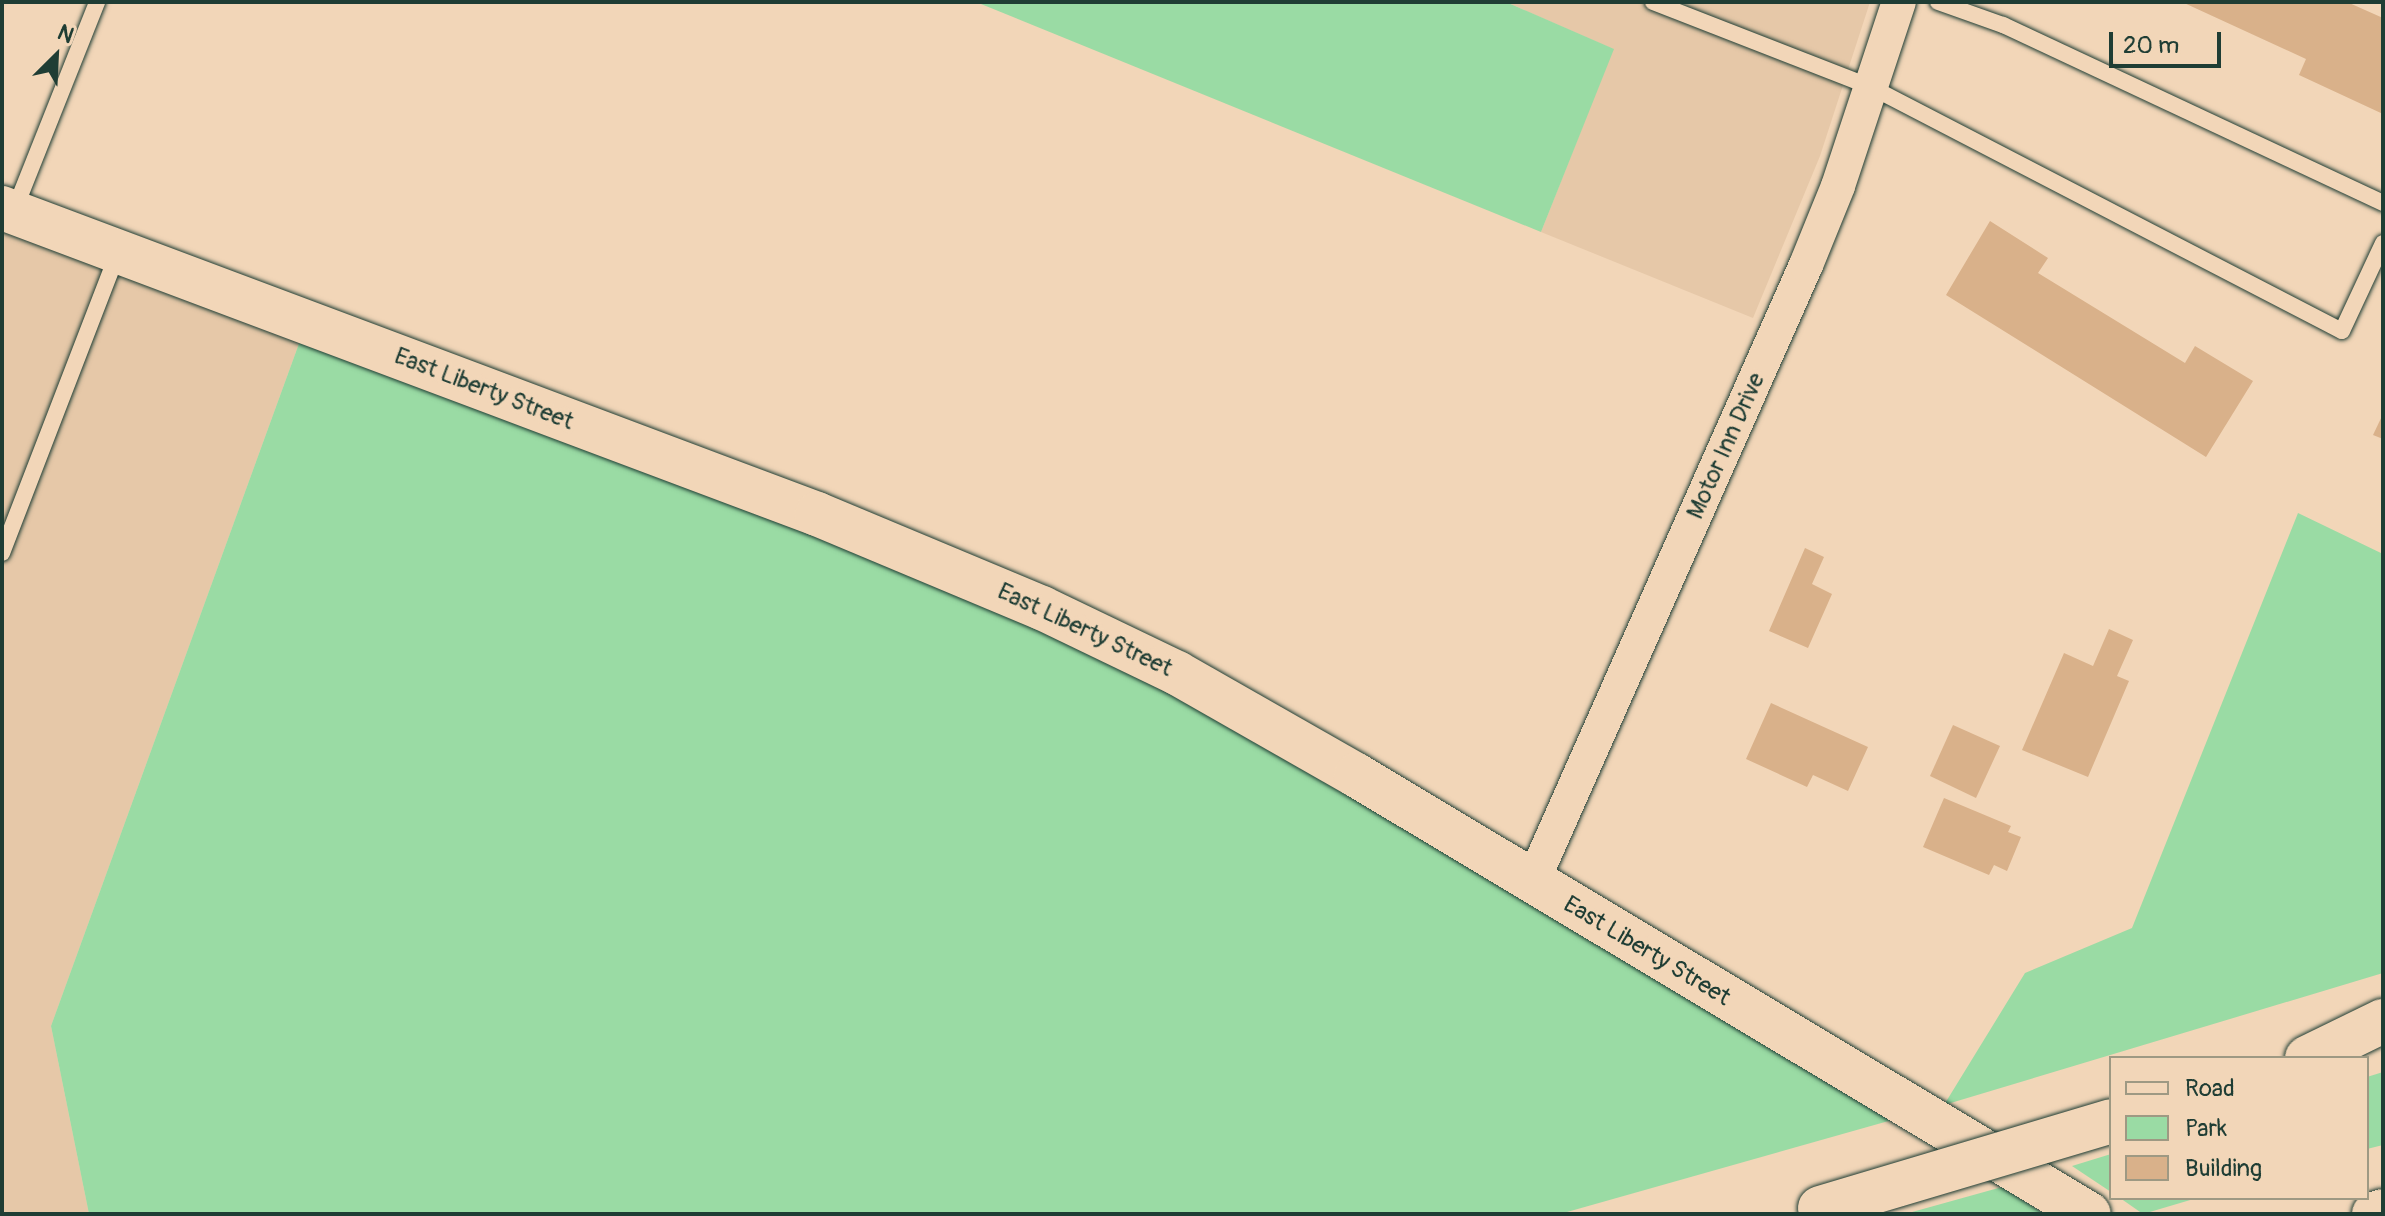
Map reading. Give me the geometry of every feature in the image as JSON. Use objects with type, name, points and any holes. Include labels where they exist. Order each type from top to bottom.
[{"type":"main road","name":"East Liberty Street","points":[[8,210],[817,514],[1042,608],[1177,673],[2089,1214]]},
{"type":"main road","points":[[2311,1056],[2383,1021]]},
{"type":"main road","points":[[2334,1056],[2383,1042]]},
{"type":"main road","points":[[1808,1211],[2109,1122]]},
{"type":"main road","points":[[2374,1214],[2383,1211]]},
{"type":"street","name":"Motor Inn Drive","points":[[1532,883],[1806,265],[1899,2]]},
{"type":"lane","points":[[8,210],[97,2]]},
{"type":"lane","points":[[1653,2],[1871,87],[2342,331],[2383,243]]},
{"type":"lane","points":[[1938,2],[2003,25],[2383,203]]},
{"type":"lane","points":[[2,553],[118,251]]},
{"type":"shaded area","points":[[1506,2],[1870,2],[1820,156],[1753,318],[1541,232],[1613,49]]},
{"type":"shaded area","points":[[2,223],[301,338],[51,1026],[89,1214],[2,1214]]},
{"type":"green space","points":[[976,2],[1506,2],[1614,49],[1541,232]]},
{"type":"green space","points":[[301,338],[823,538],[1047,632],[1268,744],[1892,1120],[1560,1214],[89,1214],[51,1026]]},
{"type":"green space","points":[[2298,513],[2383,554],[2383,973],[1944,1105],[2025,973],[2132,928]]},
{"type":"green space","points":[[2383,1072],[2383,1145],[2369,1148],[2369,1076]]},
{"type":"green space","points":[[2109,1155],[2109,1191],[2072,1166]]},
{"type":"green space","points":[[2002,1187],[2044,1214],[1905,1214]]},
{"type":"green space","points":[[2123,1200],[2190,1200],[2143,1214]]},
{"type":"building","points":[[2182,2],[2347,2],[2383,18],[2383,114],[2299,75],[2306,59]]},
{"type":"building","points":[[1990,221],[2048,258],[2038,273],[2185,363],[2195,346],[2253,381],[2206,457],[1946,295]]},
{"type":"building","points":[[2383,414],[2383,439],[2373,435]]},
{"type":"building","points":[[1805,548],[1824,557],[1812,584],[1832,594],[1808,648],[1769,631]]},
{"type":"building","points":[[2109,629],[2133,640],[2117,676],[2129,681],[2088,777],[2022,750],[2064,653],[2093,666]]},
{"type":"building","points":[[1771,703],[1868,747],[1848,791],[1813,775],[1807,787],[1746,759]]},
{"type":"building","points":[[1953,725],[2000,746],[1976,798],[1930,776]]},
{"type":"building","points":[[1944,798],[2011,826],[2008,832],[2021,837],[2007,871],[1994,865],[1989,875],[1923,847]]}]
